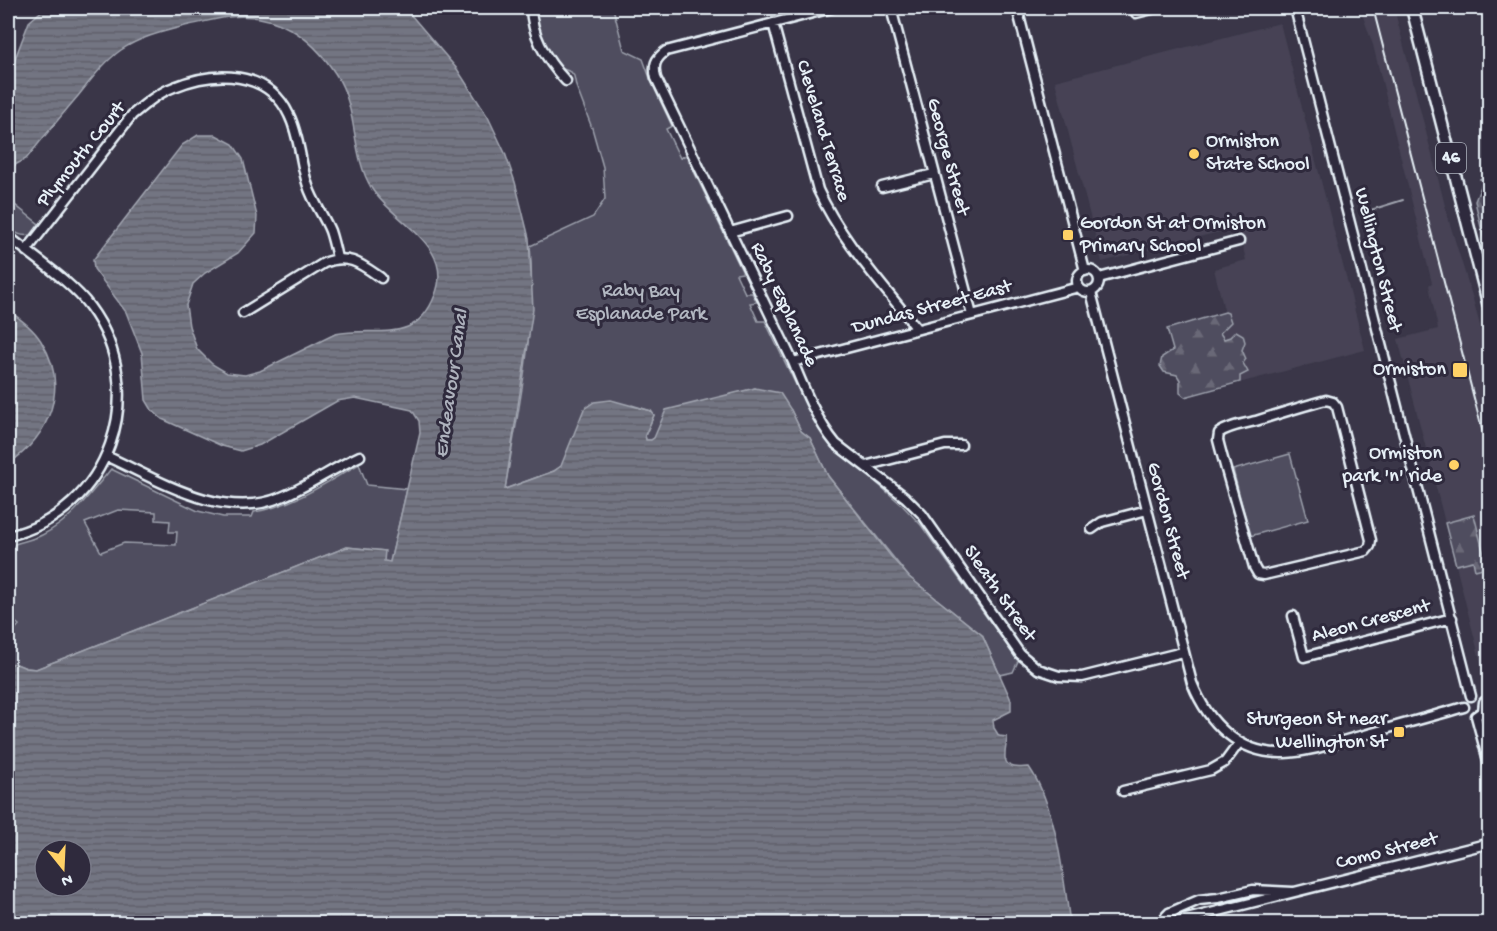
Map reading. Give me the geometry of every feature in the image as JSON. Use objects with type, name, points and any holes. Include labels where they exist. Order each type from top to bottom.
[{"type":"main road","name":"46","points":[[1412,8],[1490,310]]},
{"type":"street","points":[[531,8],[536,36],[553,67],[566,81]]},
{"type":"street","points":[[773,23],[832,8]]},
{"type":"street","name":"George Street","points":[[891,8],[972,315]]},
{"type":"street","points":[[1017,8],[1085,271]]},
{"type":"street","points":[[1136,13],[1156,8]]},
{"type":"street","name":"Wellington Street","points":[[1294,8],[1472,696]]},
{"type":"street","name":"Raby Esplanade","points":[[773,23],[666,51],[656,59],[653,68],[656,78],[828,435],[836,444],[905,497],[934,531]]},
{"type":"street","name":"Cleveland Terrace","points":[[773,23],[818,190],[828,212],[840,231],[917,329]]},
{"type":"street","name":"Plymouth Court","points":[[26,251],[132,115],[150,99],[172,87],[221,75],[246,78],[269,88],[281,101],[295,130],[303,172],[310,193],[330,230],[337,258]]},
{"type":"street","points":[[882,187],[934,174]]},
{"type":"street","points":[[730,231],[788,216]]},
{"type":"street","points":[[8,236],[77,293],[90,307],[112,349],[120,399],[117,425],[106,456],[93,479],[80,495],[44,523],[8,536]]},
{"type":"street","points":[[1099,279],[1239,241]]},
{"type":"street","points":[[243,313],[324,263],[337,258],[351,260],[381,278]]},
{"type":"street","points":[[1085,271],[1095,273],[1099,279],[1098,285],[1091,292],[1079,287],[1078,277],[1085,271]]},
{"type":"street","name":"Dundas Street East","points":[[793,362],[1079,287]]},
{"type":"street","name":"Gordon Street","points":[[1091,292],[1192,683],[1202,706],[1222,731],[1239,743]]},
{"type":"street","points":[[1326,400],[1333,402],[1338,408],[1355,473],[1371,540],[1370,546],[1366,551],[1264,575],[1258,574],[1234,505],[1218,440],[1219,433],[1224,429],[1279,412],[1326,400]]},
{"type":"street","points":[[865,466],[945,445],[961,445]]},
{"type":"street","points":[[106,456],[202,499],[229,504],[250,504],[278,499],[360,456]]},
{"type":"street","points":[[1092,529],[1102,522],[1147,510]]},
{"type":"street","name":"Sleath Street","points":[[934,531],[1020,654],[1038,669],[1059,676],[1082,677],[1184,652]]},
{"type":"street","name":"Aleon Crescent","points":[[1293,616],[1304,657],[1452,618]]},
{"type":"street","points":[[1472,696],[1487,702],[1483,711],[1476,716],[1468,714],[1464,707],[1466,700],[1472,696]]},
{"type":"street","points":[[1123,791],[1211,770],[1225,762],[1239,743],[1258,751],[1300,752],[1464,707]]},
{"type":"street","points":[[1476,716],[1490,768]]},
{"type":"street","name":"Como Street","points":[[1293,892],[1253,890],[1199,900],[1169,913],[1166,916],[1167,921],[1171,923],[1490,843]]},
{"type":"shaded area","points":[[1360,8],[1394,8],[1449,221],[1489,360],[1490,678],[1485,679],[1398,339],[1438,329],[1429,285],[1432,283],[1373,45]]},
{"type":"shaded area","name":"Ormiston State School","points":[[1280,23],[1365,350],[1185,397],[1167,329],[1225,314],[1214,269],[1246,260],[1238,227],[1102,262],[1055,81]]},
{"type":"green space","name":"Raby Bay Esplanade Park","points":[[534,8],[613,8],[624,50],[643,59],[672,126],[666,129],[680,158],[686,155],[743,273],[736,274],[745,293],[752,293],[757,302],[750,303],[758,321],[765,321],[825,438],[902,505],[921,525],[1018,661],[1013,672],[1000,675],[982,635],[909,577],[828,476],[810,438],[801,431],[791,410],[755,388],[723,397],[651,440],[646,440],[645,436],[654,415],[651,411],[632,405],[564,460],[562,466],[505,489],[529,338],[530,246],[593,217],[605,199],[603,167],[574,76],[556,64],[536,26]]},
{"type":"green space","points":[[8,174],[15,205],[39,224],[31,235],[18,234],[8,226]]},
{"type":"green space","points":[[1482,184],[1489,187],[1489,262],[1475,201]]},
{"type":"green space","points":[[1228,313],[1231,322],[1220,333],[1224,339],[1236,331],[1243,335],[1245,342],[1242,350],[1246,359],[1243,363],[1248,372],[1240,376],[1240,382],[1185,397],[1180,393],[1180,380],[1177,375],[1164,372],[1160,366],[1162,357],[1173,350],[1167,329]]},
{"type":"green space","points":[[1290,454],[1308,520],[1250,536],[1233,470]]},
{"type":"green space","points":[[359,464],[367,485],[407,489],[390,562],[383,561],[384,551],[347,547],[36,669],[14,663],[8,666],[8,637],[19,625],[13,620],[8,626],[8,551],[13,550],[15,544],[42,535],[62,522],[80,506],[111,469],[198,511],[223,517],[252,517],[254,512],[282,505]],"holes":[[[118,510],[156,512],[156,520],[170,521],[169,532],[177,532],[176,545],[124,543],[101,552],[85,523]]]},
{"type":"green space","points":[[1474,515],[1487,567],[1475,570],[1473,561],[1456,565],[1445,523]]},
{"type":"water","name":"Endeavour Canal","points":[[45,8],[405,8],[457,69],[488,117],[505,153],[515,182],[529,238],[533,309],[505,489],[554,471],[561,466],[584,409],[594,402],[611,400],[651,411],[654,415],[645,435],[646,440],[651,440],[666,410],[755,388],[780,393],[801,431],[810,438],[828,476],[893,559],[909,577],[982,635],[1011,700],[1011,711],[993,720],[994,728],[999,736],[1007,737],[1005,759],[1009,765],[1029,767],[1039,784],[1057,842],[1070,923],[8,923],[8,666],[14,663],[36,669],[347,547],[385,551],[384,561],[390,562],[420,433],[419,421],[412,410],[355,398],[337,401],[260,445],[241,451],[222,446],[162,419],[152,410],[146,400],[142,353],[126,312],[94,269],[93,260],[182,145],[198,135],[216,135],[233,144],[243,159],[257,216],[256,233],[238,253],[205,273],[193,284],[186,305],[189,326],[197,349],[212,364],[227,373],[245,375],[260,371],[335,334],[393,331],[405,328],[417,322],[427,311],[435,295],[439,277],[437,262],[430,248],[372,189],[360,161],[348,101],[335,73],[315,48],[291,29],[262,18],[229,17],[163,32],[129,45],[98,72],[26,159],[15,165],[8,165],[8,77],[29,22]]},
{"type":"water","points":[[8,310],[22,320],[41,341],[50,358],[54,376],[54,393],[45,425],[23,453],[8,464]]},
{"type":"waterway","points":[[1480,179],[1490,176]]},
{"type":"waterway","points":[[1361,213],[1403,200]]},
{"type":"railway","points":[[1373,8],[1490,460]]},
{"type":"place","name":"Ormiston State School","points":[[1194,154]]},
{"type":"place","name":"Gordon St at Ormiston Primary School","points":[[1068,235]]},
{"type":"place","name":"Ormiston","points":[[1460,370]]},
{"type":"place","name":"Ormiston park 'n' ride","points":[[1454,465]]},
{"type":"place","name":"Sturgeon St near Wellington St","points":[[1399,732]]}]
